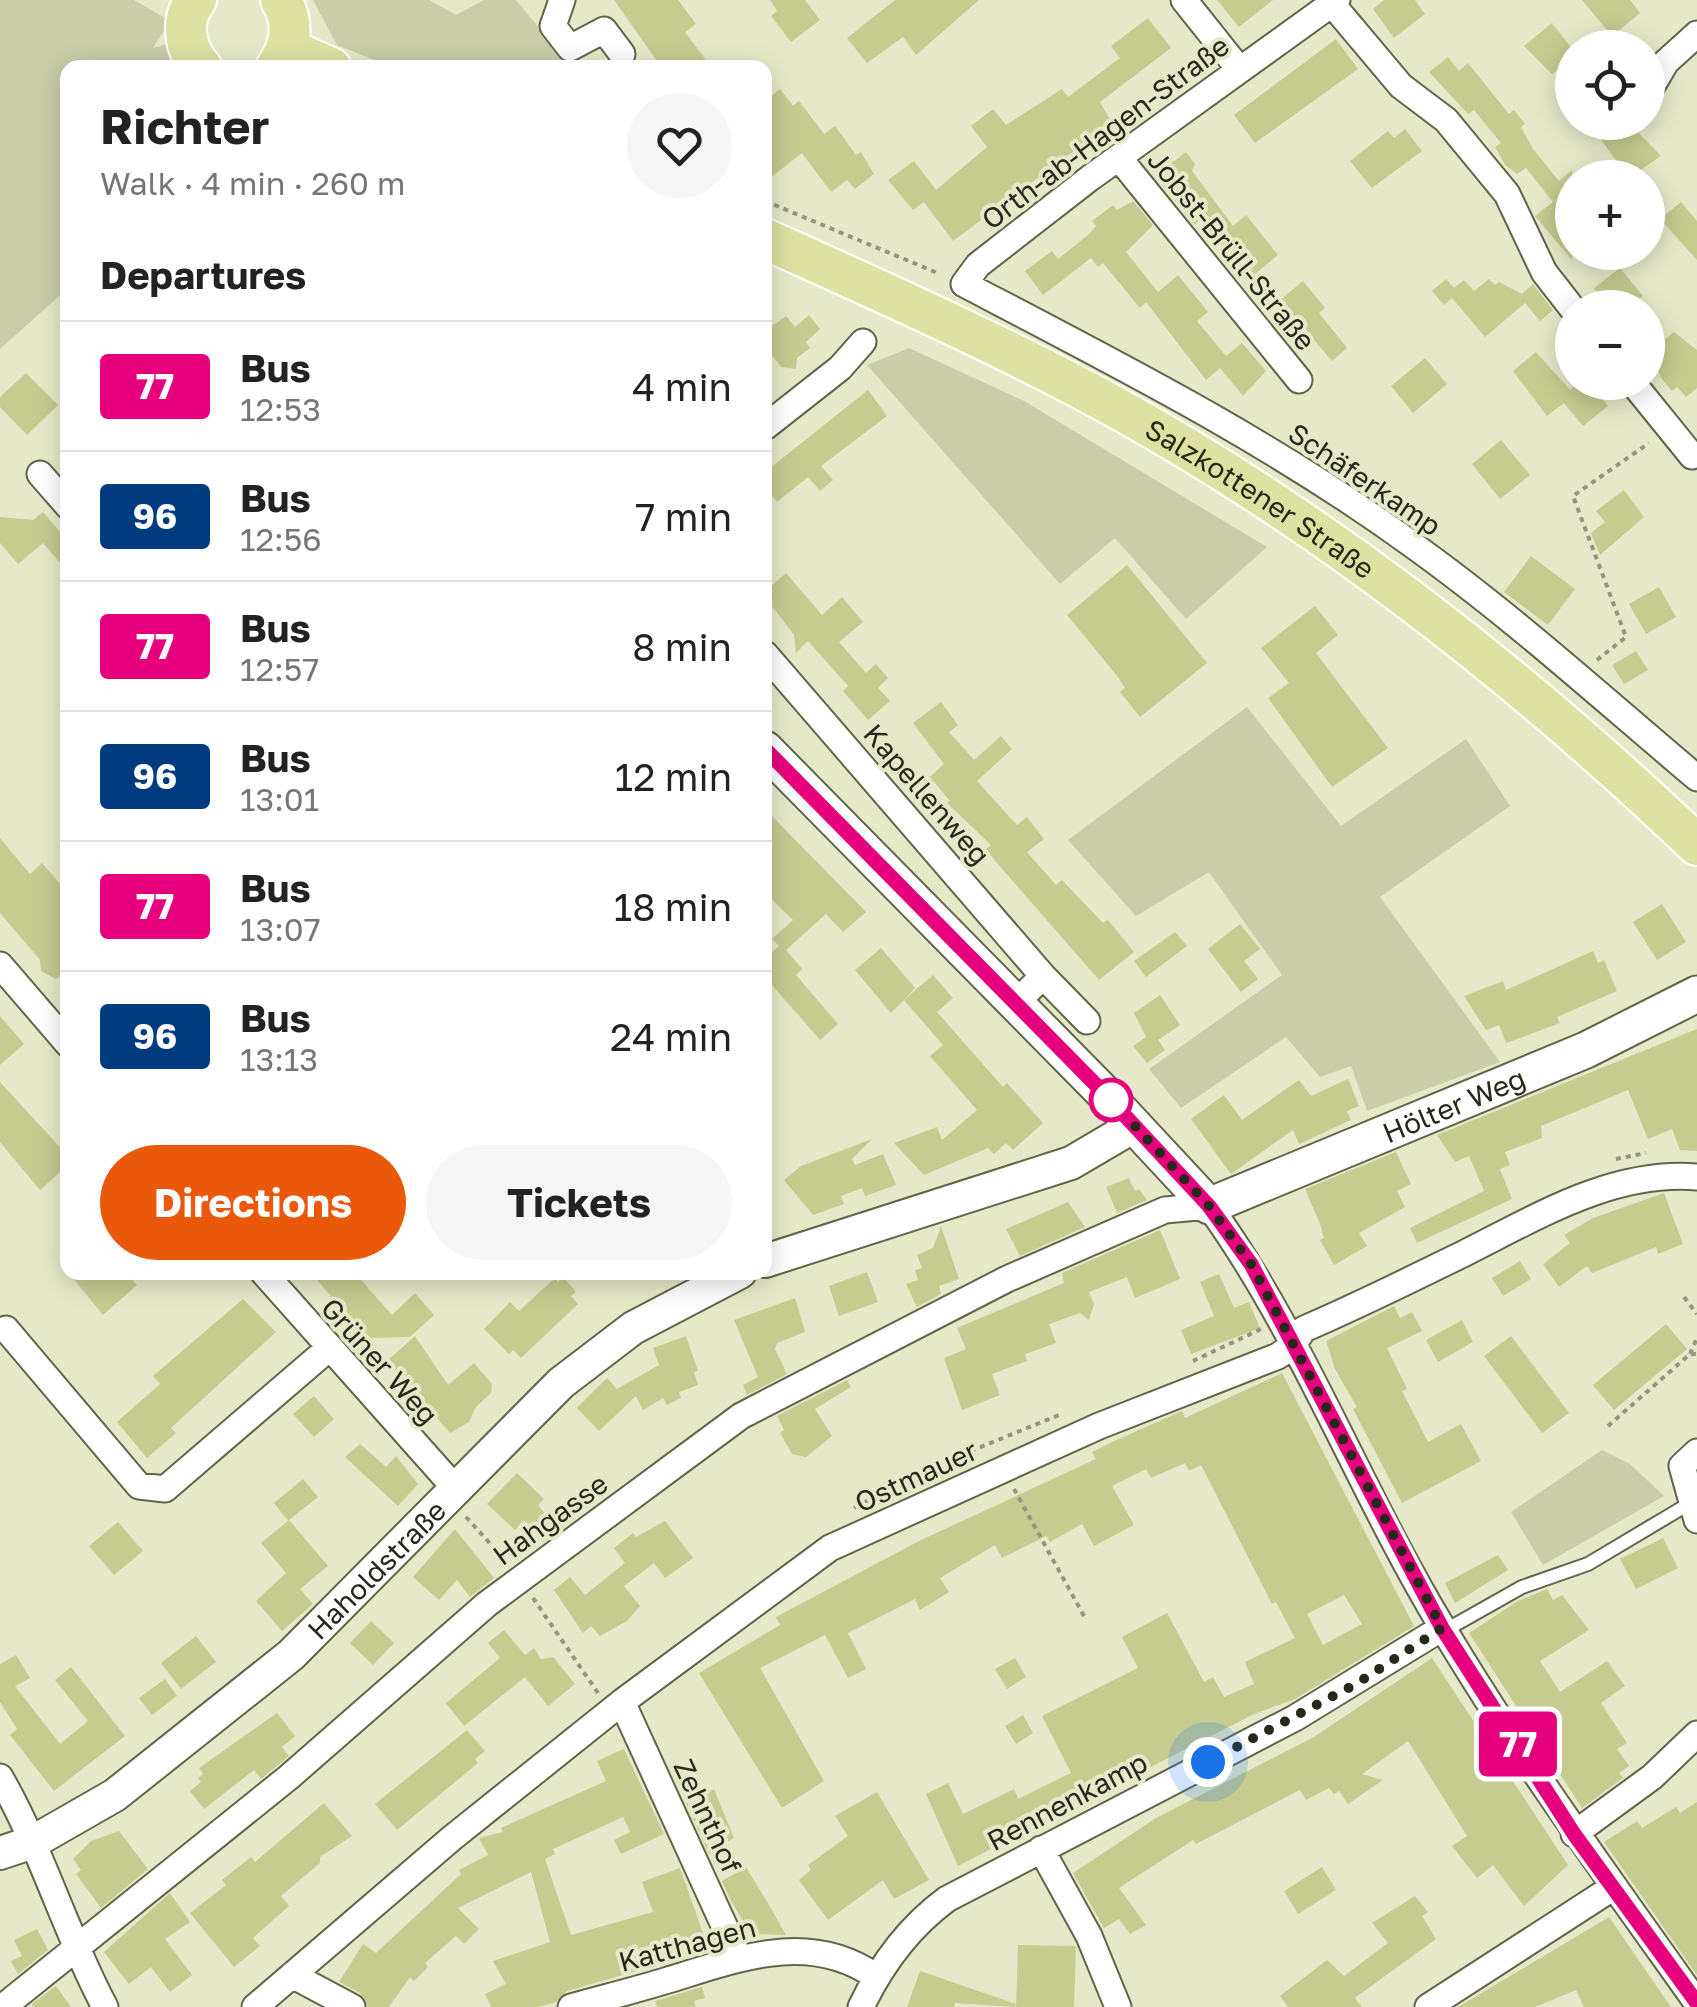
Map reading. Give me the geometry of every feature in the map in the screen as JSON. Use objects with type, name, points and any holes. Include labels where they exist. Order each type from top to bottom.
[{"type":"main road","points":[[281,0],[290,21],[282,58]]},
{"type":"main road","points":[[190,2],[186,33],[196,60]]},
{"type":"main road","name":"Salzkottener Straße","points":[[772,243],[975,333],[1127,414],[1303,523],[1466,643],[1697,845]]},
{"type":"main road","points":[[772,756],[1209,1206]]},
{"type":"main road","name":"Hölter Weg","points":[[1209,1206],[1586,1050],[1697,994]]},
{"type":"street","points":[[562,0],[553,26],[570,48],[604,30],[622,54]]},
{"type":"street","points":[[1184,0],[1240,68]]},
{"type":"street","points":[[1335,2],[1402,86],[1446,120],[1507,194],[1544,272],[1558,290]]},
{"type":"street","name":"Orth-ab-Hagen-Straße","points":[[964,284],[978,265],[1118,158],[1335,2]]},
{"type":"street","points":[[1665,64],[1697,34]]},
{"type":"street","name":"Jobst-Brüll-Straße","points":[[1118,158],[1299,380]]},
{"type":"street","name":"Schäferkamp","points":[[964,284],[1148,377],[1329,487],[1410,542],[1578,673],[1697,778]]},
{"type":"street","points":[[772,421],[840,368],[862,342]]},
{"type":"street","points":[[1646,400],[1692,456]]},
{"type":"street","points":[[40,474],[60,497]]},
{"type":"street","name":"Kapellenweg","points":[[772,662],[1043,976],[1087,1021]]},
{"type":"street","points":[[1015,1004],[1043,976]]},
{"type":"street","points":[[4,977],[60,1036]]},
{"type":"street","points":[[772,1259],[1070,1163],[1134,1126]]},
{"type":"street","name":"Ostmauer","points":[[255,2007],[444,1844],[622,1702],[830,1548],[1003,1469],[1247,1369],[1292,1346],[1304,1329],[1546,1213],[1605,1188],[1650,1178],[1697,1178]]},
{"type":"street","points":[[1209,1206],[1251,1264],[1443,1630],[1574,1834],[1696,1998]]},
{"type":"street","name":"Hahgasse","points":[[3,2007],[290,1777],[498,1595],[740,1416],[1008,1279],[1165,1210],[1209,1206]]},
{"type":"street","name":"Grüner Weg","points":[[270,1280],[455,1488]]},
{"type":"street","name":"Haholdstraße","points":[[0,1853],[33,1842],[115,1795],[291,1655],[560,1382],[633,1328],[725,1280]]},
{"type":"street","points":[[6,1330],[139,1486],[165,1489],[328,1349]]},
{"type":"street","points":[[1690,1459],[1695,1511]]},
{"type":"street","name":"Rennenkamp","points":[[860,2007],[875,1976],[923,1916],[1296,1718],[1443,1630]]},
{"type":"street","name":"Zehnthof","points":[[622,1702],[738,1956]]},
{"type":"street","points":[[1574,1834],[1652,1777],[1697,1734]]},
{"type":"street","points":[[0,1777],[33,1842],[75,1952],[105,2007]]},
{"type":"street","points":[[1041,1850],[1089,1936],[1118,2007]]},
{"type":"street","points":[[1428,2007],[1612,1888]]},
{"type":"street","name":"Katthagen","points":[[571,2007],[738,1956],[792,1949],[859,1965],[875,1976]]},
{"type":"street","points":[[292,1976],[352,2007]]},
{"type":"lane","points":[[1443,1630],[1522,1587],[1588,1564],[1695,1511]]},
{"type":"path","points":[[772,204],[964,284]]},
{"type":"path","points":[[1578,673],[1618,648],[1626,638],[1573,496],[1669,429]]},
{"type":"path","points":[[1684,1297],[1697,1314]]},
{"type":"path","points":[[1608,1426],[1694,1354],[1697,1338]]},
{"type":"path","points":[[1003,1469],[1084,1616]]},
{"type":"green space","points":[[0,0],[134,0],[170,21],[153,48],[181,40],[187,60],[60,60],[60,295],[0,349]]},
{"type":"green space","points":[[313,0],[429,0],[456,15],[484,0],[516,0],[565,60],[374,60],[337,45]]},
{"type":"green space","points":[[909,348],[1024,401],[1267,547],[1186,619],[1115,538],[1060,584],[867,365]]},
{"type":"green space","points":[[1247,707],[1341,826],[1466,739],[1510,806],[1380,897],[1500,1062],[1367,1111],[1351,1066],[1320,1077],[1286,1037],[1181,1108],[1149,1069],[1282,975],[1209,872],[1136,916],[1068,840]]},
{"type":"green space","points":[[1602,1450],[1630,1464],[1664,1496],[1543,1565],[1511,1512]]},
{"type":"building","points":[[614,0],[678,0],[696,24],[685,32],[706,60],[656,60]]},
{"type":"building","points":[[770,0],[805,0],[820,20],[791,42],[771,16],[777,11]]},
{"type":"building","points":[[895,0],[979,0],[916,55],[903,37],[867,63],[847,38]]},
{"type":"building","points":[[1217,0],[1273,0],[1239,27]]},
{"type":"building","points":[[1384,0],[1415,0],[1425,14],[1394,38],[1373,9]]},
{"type":"building","points":[[1582,0],[1630,0],[1640,13],[1619,30],[1607,30]]},
{"type":"building","points":[[1148,18],[1171,48],[1100,102],[1112,123],[953,241],[924,202],[913,210],[888,180],[914,161],[936,190],[987,147],[971,126],[993,109],[1006,125],[1062,89],[1068,97],[1120,58],[1111,46]]},
{"type":"building","points":[[1552,23],[1557,30],[1555,72],[1552,74],[1524,46]]},
{"type":"building","points":[[1336,39],[1358,69],[1255,143],[1234,115]]},
{"type":"building","points":[[1448,57],[1459,71],[1468,63],[1509,114],[1514,110],[1525,124],[1521,127],[1533,149],[1555,176],[1555,240],[1535,216],[1553,202],[1526,168],[1517,174],[1505,165],[1495,147],[1501,143],[1474,110],[1468,114],[1429,72]]},
{"type":"building","points":[[780,89],[793,106],[799,101],[824,134],[835,126],[856,155],[861,152],[874,174],[855,189],[847,180],[831,192],[802,153],[772,177],[772,95]]},
{"type":"building","points":[[1405,129],[1422,151],[1372,188],[1350,161],[1388,131],[1394,138]]},
{"type":"building","points":[[1601,140],[1645,140],[1661,156],[1655,160],[1616,160]]},
{"type":"building","points":[[1186,152],[1195,164],[1192,171],[1233,226],[1246,215],[1278,255],[1249,279],[1200,220],[1195,224],[1159,181],[1157,174]]},
{"type":"building","points":[[1133,201],[1153,225],[1126,252],[1158,292],[1178,275],[1208,312],[1197,321],[1226,356],[1242,343],[1266,371],[1243,396],[1220,368],[1206,380],[1146,302],[1140,308],[1103,263],[1098,267],[1091,258],[1043,295],[1025,271],[1052,251],[1058,259],[1088,235],[1096,226],[1092,221],[1113,205],[1117,210]]},
{"type":"building","points":[[1681,202],[1697,221],[1697,260],[1665,225],[1665,215]]},
{"type":"building","points":[[1622,270],[1638,290],[1596,290]]},
{"type":"building","points":[[1446,279],[1454,288],[1464,280],[1474,291],[1489,279],[1522,294],[1533,284],[1553,310],[1540,321],[1525,303],[1485,337],[1452,298],[1444,305],[1432,291]]},
{"type":"building","points":[[1303,281],[1325,308],[1319,313],[1347,348],[1332,361],[1280,300]]},
{"type":"building","points":[[809,315],[820,329],[806,342],[810,348],[797,358],[796,369],[781,367],[772,355],[772,326],[786,316],[795,327]]},
{"type":"building","points":[[1674,332],[1697,350],[1697,388],[1686,397],[1677,387],[1672,391],[1665,383],[1665,339]]},
{"type":"building","points":[[1536,352],[1555,373],[1555,400],[1604,400],[1608,406],[1583,426],[1564,403],[1547,416],[1513,371]]},
{"type":"building","points":[[1425,358],[1447,384],[1413,413],[1391,386]]},
{"type":"building","points":[[26,373],[58,405],[27,435],[0,407],[0,397]]},
{"type":"building","points":[[868,390],[887,416],[821,466],[833,480],[820,491],[808,477],[777,502],[772,496],[772,466]]},
{"type":"building","points":[[1501,440],[1530,475],[1500,499],[1472,464]]},
{"type":"building","points":[[1624,490],[1644,517],[1600,555],[1591,533],[1605,522],[1596,511]]},
{"type":"building","points":[[43,512],[60,532],[60,563],[43,543],[18,564],[0,543],[0,517],[33,520]]},
{"type":"building","points":[[1531,556],[1575,589],[1548,625],[1504,592]]},
{"type":"building","points":[[1127,565],[1207,663],[1140,717],[1120,692],[1125,688],[1118,677],[1067,615]]},
{"type":"building","points":[[786,573],[822,615],[842,597],[863,622],[839,642],[866,673],[876,664],[888,678],[878,688],[890,701],[868,720],[843,691],[848,686],[808,641],[796,653],[794,635],[772,606],[772,585]]},
{"type":"building","points":[[1659,587],[1676,617],[1646,634],[1629,604]]},
{"type":"building","points":[[1315,606],[1338,635],[1316,653],[1388,748],[1332,787],[1268,698],[1289,683],[1261,648]]},
{"type":"building","points":[[1636,651],[1648,670],[1624,684],[1612,665]]},
{"type":"building","points":[[941,702],[958,725],[949,732],[974,760],[1001,736],[1012,749],[977,781],[1017,825],[1027,817],[1044,839],[1027,852],[1056,885],[1062,880],[1103,923],[1108,920],[1134,952],[1099,980],[997,863],[986,849],[991,845],[947,803],[950,801],[930,777],[944,764],[913,723]]},
{"type":"building","points":[[772,816],[866,912],[843,932],[826,914],[786,950],[802,969],[796,975],[838,1024],[820,1040],[772,985],[772,952],[779,946],[772,939],[793,920],[772,900]]},
{"type":"building","points":[[0,838],[30,874],[42,863],[60,884],[60,976],[56,979],[41,971],[40,960],[0,913]]},
{"type":"building","points":[[1662,904],[1686,942],[1657,960],[1633,922]]},
{"type":"building","points":[[1240,924],[1260,949],[1244,961],[1258,979],[1241,992],[1208,949]]},
{"type":"building","points":[[1175,932],[1187,946],[1146,977],[1134,961]]},
{"type":"building","points":[[881,948],[915,988],[891,1013],[855,970]]},
{"type":"building","points":[[1593,951],[1598,963],[1604,960],[1617,991],[1557,1017],[1560,1023],[1512,1041],[1506,1043],[1499,1025],[1486,1030],[1464,996],[1503,981],[1506,990]]},
{"type":"building","points":[[933,975],[953,998],[937,1012],[1003,1087],[1007,1083],[1043,1123],[1013,1150],[1006,1143],[994,1154],[988,1148],[924,1175],[894,1143],[937,1127],[942,1140],[977,1110],[930,1056],[943,1045],[904,1000]]},
{"type":"building","points":[[1160,995],[1180,1025],[1158,1040],[1165,1050],[1147,1063],[1133,1046],[1146,1037],[1134,1013]]},
{"type":"building","points":[[0,1016],[24,1044],[0,1065]]},
{"type":"building","points":[[1697,1029],[1697,1151],[1680,1150],[1672,1129],[1648,1139],[1628,1090],[1541,1126],[1542,1138],[1505,1152],[1510,1165],[1500,1169],[1512,1199],[1417,1243],[1410,1228],[1484,1191],[1469,1156],[1455,1162],[1437,1135]]},
{"type":"building","points":[[1348,1079],[1359,1106],[1347,1111],[1351,1120],[1299,1144],[1293,1130],[1231,1174],[1191,1119],[1224,1095],[1242,1120],[1299,1080],[1311,1096]]},
{"type":"building","points":[[0,1082],[60,1147],[60,1172],[40,1190],[0,1142]]},
{"type":"building","points":[[872,1139],[852,1159],[855,1165],[883,1154],[896,1185],[865,1196],[862,1188],[841,1196],[844,1204],[813,1215],[784,1180],[801,1166]]},
{"type":"building","points":[[1396,1152],[1411,1184],[1397,1191],[1405,1207],[1359,1233],[1367,1246],[1334,1265],[1320,1240],[1324,1238],[1320,1224],[1305,1189]]},
{"type":"building","points":[[1129,1178],[1135,1191],[1139,1189],[1147,1200],[1117,1213],[1106,1187]]},
{"type":"building","points":[[1664,1193],[1683,1244],[1658,1254],[1656,1247],[1592,1273],[1587,1266],[1559,1287],[1543,1264],[1570,1243],[1564,1235],[1593,1218]]},
{"type":"building","points":[[1068,1202],[1085,1227],[1020,1256],[1006,1229]]},
{"type":"building","points":[[941,1226],[959,1279],[939,1286],[941,1294],[917,1307],[906,1284],[918,1280],[915,1270],[922,1268],[917,1255],[933,1248]]},
{"type":"building","points":[[1160,1230],[1180,1279],[1135,1298],[1127,1277],[1089,1292],[1094,1304],[1089,1320],[1080,1313],[1049,1324],[1056,1343],[1025,1354],[1027,1361],[992,1374],[1000,1395],[962,1410],[944,1358],[966,1349],[957,1328],[1064,1283],[1062,1273]]},
{"type":"building","points":[[1520,1261],[1531,1279],[1503,1296],[1492,1278]]},
{"type":"building","points":[[867,1272],[878,1302],[839,1316],[829,1286]]},
{"type":"building","points":[[1219,1274],[1234,1308],[1249,1302],[1260,1328],[1191,1354],[1181,1330],[1214,1316],[1200,1282]]},
{"type":"building","points":[[75,1280],[133,1280],[137,1285],[103,1315]]},
{"type":"building","points":[[317,1280],[361,1280],[392,1315],[415,1293],[434,1315],[410,1337],[367,1338]]},
{"type":"building","points":[[553,1280],[566,1280],[576,1292],[571,1296],[578,1304],[521,1358],[513,1350],[509,1354],[484,1329],[510,1302],[519,1311]]},
{"type":"building","points":[[795,1298],[805,1332],[777,1343],[775,1349],[787,1374],[747,1395],[743,1385],[758,1377],[734,1320]]},
{"type":"building","points":[[243,1299],[276,1332],[171,1428],[176,1433],[147,1458],[117,1422],[160,1384],[153,1376]]},
{"type":"building","points":[[1394,1306],[1400,1318],[1412,1312],[1422,1331],[1387,1348],[1407,1389],[1402,1391],[1428,1442],[1461,1424],[1481,1461],[1402,1503],[1353,1409],[1357,1407],[1335,1369],[1326,1341]]},
{"type":"building","points":[[1462,1320],[1473,1342],[1438,1362],[1426,1340]]},
{"type":"building","points":[[1666,1324],[1687,1349],[1614,1410],[1593,1385]]},
{"type":"building","points":[[415,1336],[448,1385],[474,1363],[492,1384],[491,1393],[476,1407],[469,1422],[450,1433],[387,1361]]},
{"type":"building","points":[[686,1336],[698,1371],[694,1372],[698,1385],[679,1392],[681,1398],[667,1405],[663,1398],[643,1410],[636,1396],[599,1431],[577,1408],[607,1378],[617,1389],[659,1365],[653,1348]]},
{"type":"building","points":[[1511,1336],[1569,1413],[1542,1433],[1484,1356]]},
{"type":"building","points":[[1282,1373],[1414,1626],[1295,1699],[1254,1714],[958,1866],[926,1794],[948,1783],[963,1814],[1014,1789],[1018,1799],[1071,1773],[1042,1716],[1138,1668],[1122,1637],[1167,1613],[1204,1682],[1213,1677],[1224,1697],[1254,1684],[1245,1662],[1295,1638],[1276,1602],[1272,1604],[1201,1465],[1189,1471],[1185,1463],[1151,1478],[1146,1469],[1112,1486],[1134,1525],[1094,1546],[1082,1524],[1050,1542],[1046,1536],[1002,1558],[995,1545],[940,1578],[949,1592],[920,1610],[915,1599],[848,1633],[866,1669],[848,1678],[825,1635],[760,1668],[824,1781],[782,1808],[699,1673],[780,1625],[776,1617],[919,1541],[1096,1459],[1092,1452],[1112,1442],[1182,1411],[1185,1418]],"holes":[[[1344,1595],[1362,1624],[1323,1645],[1307,1614]]]},
{"type":"building","points":[[847,1380],[851,1387],[815,1409],[832,1436],[806,1457],[792,1454],[780,1433],[784,1430],[777,1416]]},
{"type":"building","points":[[314,1396],[334,1419],[314,1437],[293,1414]]},
{"type":"building","points":[[360,1444],[386,1467],[396,1456],[418,1484],[398,1506],[345,1457]]},
{"type":"building","points":[[517,1473],[544,1499],[538,1505],[558,1531],[543,1542],[524,1520],[515,1530],[487,1504]]},
{"type":"building","points":[[303,1479],[318,1497],[289,1520],[328,1566],[300,1589],[313,1604],[282,1631],[256,1601],[286,1573],[261,1543],[288,1521],[274,1503]]},
{"type":"building","points":[[665,1521],[693,1558],[665,1578],[654,1563],[624,1586],[640,1606],[627,1621],[600,1636],[591,1626],[583,1633],[554,1590],[570,1577],[585,1595],[625,1563],[614,1548],[633,1533],[636,1537]]},
{"type":"building","points":[[118,1522],[143,1551],[114,1575],[89,1546]]},
{"type":"building","points":[[455,1529],[494,1578],[470,1597],[457,1580],[439,1600],[413,1577]]},
{"type":"building","points":[[1663,1538],[1678,1568],[1636,1589],[1620,1559]]},
{"type":"building","points":[[1498,1555],[1508,1570],[1455,1603],[1445,1583]]},
{"type":"building","points":[[1547,1589],[1553,1600],[1562,1595],[1589,1630],[1540,1661],[1560,1692],[1607,1661],[1625,1686],[1601,1703],[1627,1743],[1617,1749],[1629,1766],[1619,1773],[1623,1778],[1582,1808],[1469,1633],[1518,1601]]},
{"type":"building","points":[[371,1621],[394,1643],[373,1665],[350,1643]]},
{"type":"building","points":[[504,1630],[525,1655],[534,1648],[541,1659],[553,1657],[575,1684],[548,1706],[525,1677],[464,1726],[446,1703],[500,1658],[488,1643]]},
{"type":"building","points":[[196,1636],[216,1662],[181,1689],[161,1663]]},
{"type":"building","points":[[16,1655],[30,1678],[15,1686],[60,1744],[88,1721],[55,1680],[71,1667],[125,1736],[54,1791],[10,1735],[17,1729],[0,1702],[0,1664]]},
{"type":"building","points":[[1015,1658],[1026,1677],[1007,1689],[995,1669]]},
{"type":"building","points":[[1432,1658],[1568,1865],[1524,1906],[1493,1865],[1477,1878],[1452,1846],[1467,1836],[1408,1741],[1362,1774],[1383,1780],[1348,1804],[1339,1791],[1334,1794],[1329,1788],[1306,1800],[1300,1790],[1196,1844],[1193,1840],[1119,1888],[1146,1925],[1130,1934],[1119,1919],[1104,1928],[1073,1873],[1156,1818],[1314,1737]]},
{"type":"building","points":[[165,1679],[177,1696],[152,1715],[139,1698]]},
{"type":"building","points":[[277,1713],[295,1736],[282,1747],[289,1756],[261,1779],[254,1770],[204,1809],[190,1791],[201,1782],[198,1778],[203,1774],[199,1768]]},
{"type":"building","points":[[1023,1715],[1033,1733],[1016,1744],[1005,1726]]},
{"type":"building","points":[[467,1730],[485,1751],[475,1759],[478,1763],[397,1830],[375,1804]]},
{"type":"building","points":[[624,1749],[664,1834],[621,1854],[614,1840],[630,1832],[623,1817],[553,1849],[555,1854],[545,1859],[571,1935],[653,1912],[642,1882],[680,1868],[709,1950],[567,1991],[556,2002],[539,2007],[491,2007],[485,1994],[506,1984],[493,1961],[550,1942],[531,1872],[458,1908],[479,1929],[464,1944],[456,1936],[425,1963],[428,1967],[414,1981],[410,1977],[389,2007],[368,2007],[360,1993],[339,1982],[363,1944],[376,1953],[461,1874],[459,1870],[488,1855],[479,1838],[503,1832],[501,1828],[606,1781],[597,1761]]},
{"type":"building","points":[[714,1789],[734,1838],[709,1854],[686,1803]]},
{"type":"building","points":[[877,1792],[929,1880],[894,1899],[883,1880],[828,1920],[799,1880],[811,1870],[808,1865],[848,1836],[835,1816]]},
{"type":"building","points":[[1697,1802],[1697,1975],[1604,1842],[1637,1821],[1642,1828],[1676,1807],[1680,1813]]},
{"type":"building","points":[[324,1803],[352,1836],[320,1857],[320,1863],[281,1896],[289,1906],[253,1938],[260,1946],[234,1967],[190,1913],[226,1885],[222,1880],[251,1857],[255,1862]]},
{"type":"building","points":[[119,1831],[148,1869],[101,1908],[76,1874],[81,1870],[73,1859],[91,1841]]},
{"type":"building","points":[[746,1867],[786,1935],[751,1934],[731,1901],[722,1881]]},
{"type":"building","points":[[1322,1867],[1336,1890],[1298,1914],[1284,1891]]},
{"type":"building","points":[[170,1893],[190,1922],[165,1939],[192,1975],[170,1992],[151,1967],[129,1984],[104,1952]]},
{"type":"building","points":[[1415,1896],[1428,1912],[1422,1916],[1436,1939],[1355,1998],[1362,2007],[1288,2007],[1280,1996],[1327,1960],[1344,1976],[1388,1943],[1372,1923]]},
{"type":"building","points":[[1609,1917],[1671,2007],[1584,2007],[1576,1990],[1535,2007],[1458,2007]]},
{"type":"building","points":[[37,1929],[48,1950],[18,1974],[11,1961],[22,1956],[14,1940]]},
{"type":"building","points":[[1018,1945],[1076,1946],[1074,2007],[1016,2007]]},
{"type":"building","points":[[920,1971],[1016,2004],[1015,2007],[955,2003],[954,2007],[907,2007]]},
{"type":"building","points":[[56,1986],[71,2007],[33,2007],[32,2004]]},
{"type":"building","points":[[702,1987],[705,1998],[694,2001],[696,2007],[657,2007],[655,2001]]},
{"type":"bus line","name":"77","points":[[772,756],[1102,1091],[1209,1206],[1251,1264],[1350,1460],[1442,1628],[1574,1834],[1697,2003]]},
{"type":"route","points":[[1111,1100],[1209,1206],[1251,1264],[1350,1460],[1442,1628],[1356,1684],[1208,1762]]}]
